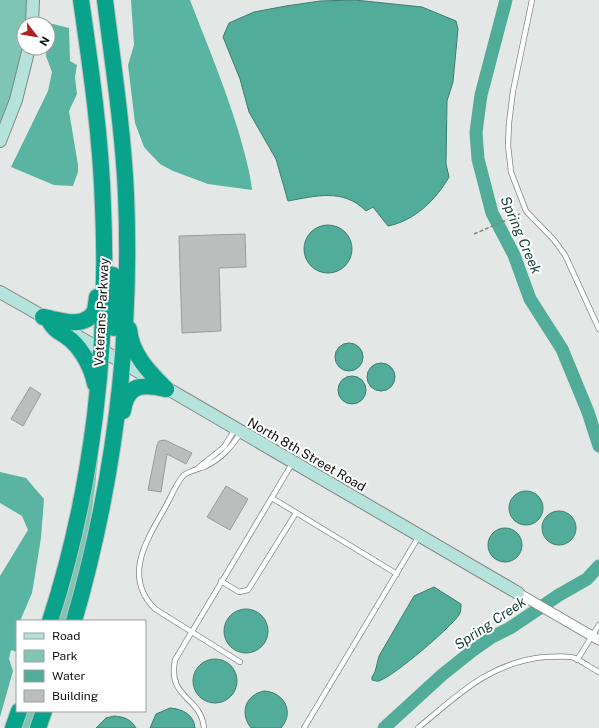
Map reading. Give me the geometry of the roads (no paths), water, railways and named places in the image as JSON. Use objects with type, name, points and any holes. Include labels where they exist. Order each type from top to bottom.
[{"type":"highway","name":"Veterans Parkway","points":[[50,620],[80,503],[97,395],[100,350],[104,259],[102,183],[99,146],[81,0]]},
{"type":"highway","name":"Veterans Parkway","points":[[74,620],[103,503],[114,434],[122,364],[126,301],[126,193],[120,118],[105,0]]},
{"type":"highway","points":[[102,183],[108,197],[110,219],[114,339],[117,353],[122,364]]},
{"type":"highway","points":[[45,318],[77,322],[89,318],[95,311],[98,228],[103,208]]},
{"type":"highway","points":[[126,301],[129,336],[136,352],[149,372],[166,389]]},
{"type":"highway","points":[[45,318],[54,330],[71,340],[84,356],[91,369],[97,395]]},
{"type":"highway","points":[[100,350],[105,359],[108,373],[105,428],[98,501],[103,503],[113,479],[126,397],[132,390],[142,386],[150,385],[166,389]]},
{"type":"highway","points":[[13,728],[19,712]]},
{"type":"highway","points":[[38,728],[44,712]]},
{"type":"street","points":[[32,16],[33,2]]},
{"type":"street","points":[[0,141],[16,100],[27,56]]},
{"type":"street","name":"North 8th Street Road","points":[[0,292],[596,638]]},
{"type":"lane","points":[[532,0],[513,91],[508,145],[511,172],[526,211],[545,230],[565,255],[599,329]]},
{"type":"lane","points":[[238,430],[228,451],[219,458],[184,475],[150,533],[139,568],[141,588],[150,605],[160,613],[240,662]]},
{"type":"lane","points":[[204,728],[200,713],[180,692],[175,680],[175,660],[190,632],[222,582],[293,462]]},
{"type":"lane","points":[[272,498],[397,574]]},
{"type":"lane","points":[[222,582],[239,592],[248,590],[296,513]]},
{"type":"lane","points":[[304,728],[419,536]]},
{"type":"lane","points":[[577,660],[596,638],[599,625]]},
{"type":"lane","points":[[418,728],[473,683],[503,666],[526,659],[551,657],[574,658],[599,672]]},
{"type":"water","points":[[355,0],[422,7],[456,21],[458,29],[453,82],[447,101],[446,164],[449,177],[438,194],[423,208],[407,219],[388,226],[373,207],[366,211],[348,199],[339,196],[319,196],[288,201],[276,159],[249,112],[240,79],[223,37],[229,23],[254,12],[320,1]]},
{"type":"water","points":[[323,225],[333,225],[345,232],[352,244],[352,254],[345,266],[333,273],[323,273],[315,269],[308,262],[304,254],[304,244],[308,236],[315,229]]},
{"type":"water","points":[[349,343],[359,347],[363,357],[359,367],[349,371],[339,367],[335,357],[339,347]]},
{"type":"water","points":[[381,363],[391,367],[395,377],[391,387],[381,391],[371,387],[367,377],[371,367]]},
{"type":"water","points":[[352,376],[362,380],[366,390],[362,400],[352,404],[342,400],[338,390],[342,380]]},
{"type":"water","points":[[523,491],[529,491],[533,492],[540,498],[543,508],[542,515],[536,522],[529,525],[523,525],[519,524],[512,518],[509,511],[509,505],[510,501],[516,494]]},
{"type":"water","points":[[562,511],[569,513],[574,518],[576,528],[574,538],[569,543],[556,545],[549,543],[544,538],[542,525],[544,518],[549,513]]},
{"type":"water","points":[[508,528],[517,533],[521,538],[521,552],[517,557],[512,561],[502,562],[498,561],[489,552],[488,542],[489,538],[498,529]]},
{"type":"water","points":[[434,587],[461,604],[461,611],[459,615],[434,640],[398,670],[380,681],[372,680],[379,656],[414,596]]},
{"type":"water","points":[[246,609],[258,613],[264,619],[268,631],[264,643],[258,649],[246,653],[234,649],[228,643],[224,631],[228,619],[234,613]]},
{"type":"water","points":[[215,659],[227,663],[233,669],[237,681],[233,693],[227,699],[215,703],[203,699],[197,693],[193,681],[197,669],[203,663]]},
{"type":"water","points":[[264,691],[277,695],[285,704],[287,716],[281,728],[251,728],[247,722],[245,716],[246,705],[253,696]]},
{"type":"water","points":[[170,708],[183,711],[190,716],[195,728],[150,728],[156,714]]},
{"type":"water","points":[[114,716],[127,719],[132,722],[136,728],[96,728],[106,718]]},
{"type":"waterway","name":"Spring Creek","points":[[506,0],[481,95],[476,132],[478,159],[492,213],[514,255],[530,299],[562,349],[588,412],[599,446]]},
{"type":"waterway","name":"Spring Creek","points":[[384,728],[442,675],[472,651],[492,637],[510,628],[559,595],[587,579],[599,566]]}]
